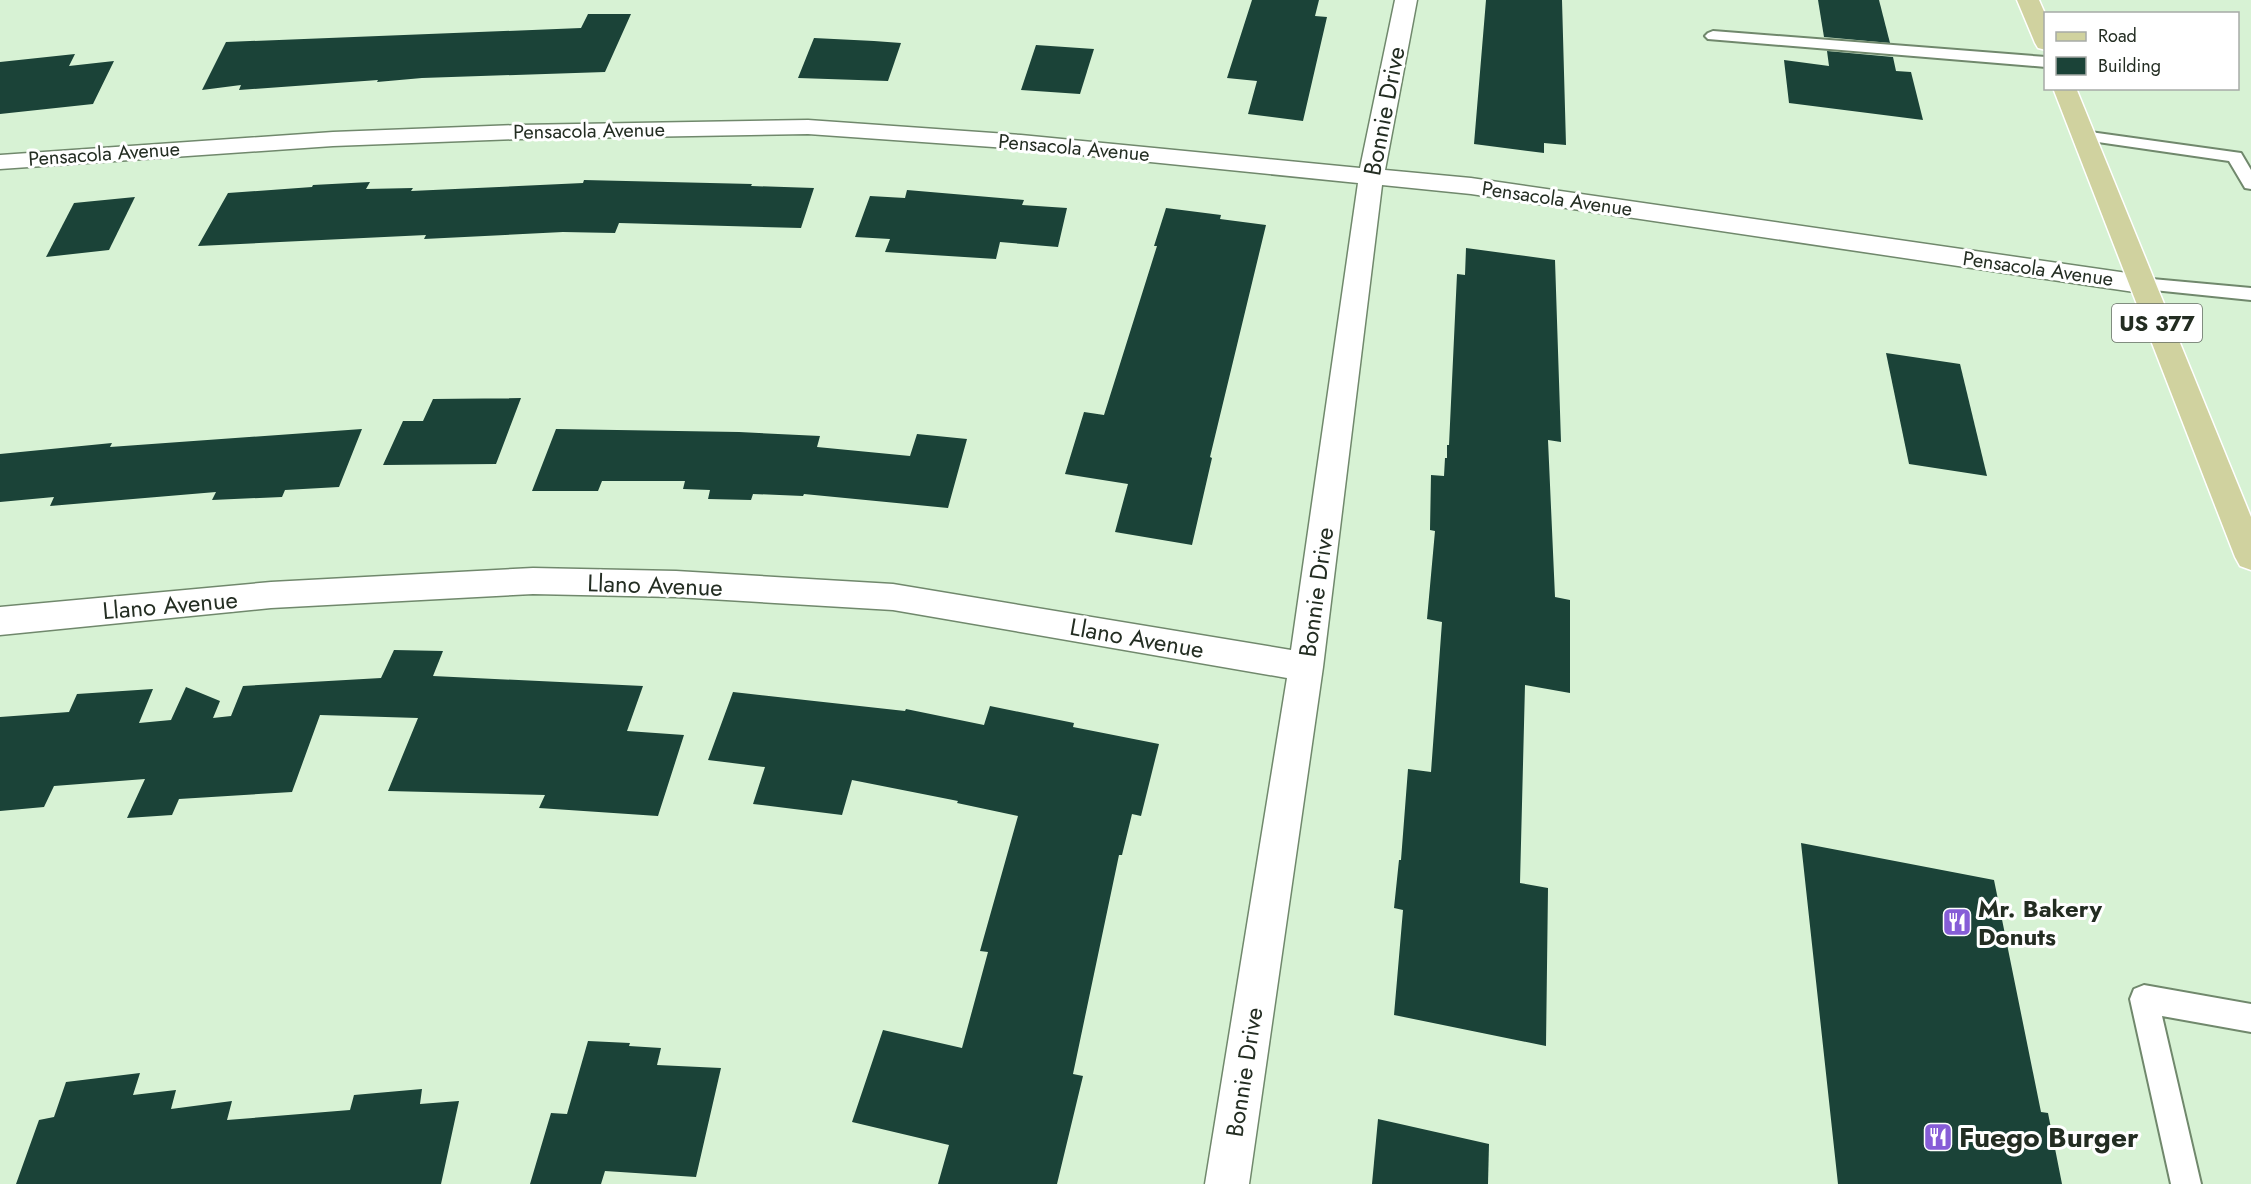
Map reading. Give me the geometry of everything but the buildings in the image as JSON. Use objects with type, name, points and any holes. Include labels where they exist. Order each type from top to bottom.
[{"type":"main road","points":[[2028,0],[2044,38]]},
{"type":"main road","name":"US 377","points":[[2065,90],[2251,557]]},
{"type":"street","name":"Bonnie Drive","points":[[1227,1184],[1306,667],[1371,176],[1406,0]]},
{"type":"street","name":"Pensacola Avenue","points":[[0,162],[333,139],[519,132],[808,127],[1021,142],[1471,186],[2141,284]]},
{"type":"street","name":"Llano Avenue","points":[[0,621],[271,595],[521,581],[676,584],[893,597],[1306,667]]},
{"type":"lane","points":[[1713,36],[2044,62]]},
{"type":"lane","points":[[2083,136],[2235,158],[2251,184]]},
{"type":"lane","points":[[2141,284],[2251,294]]},
{"type":"lane","points":[[2186,1184],[2144,999],[2251,1018]]},
{"type":"place","name":"Mr. Bakery Donuts","points":[[1957,922]]},
{"type":"place","name":"Fuego Burger","points":[[1938,1137]]}]
